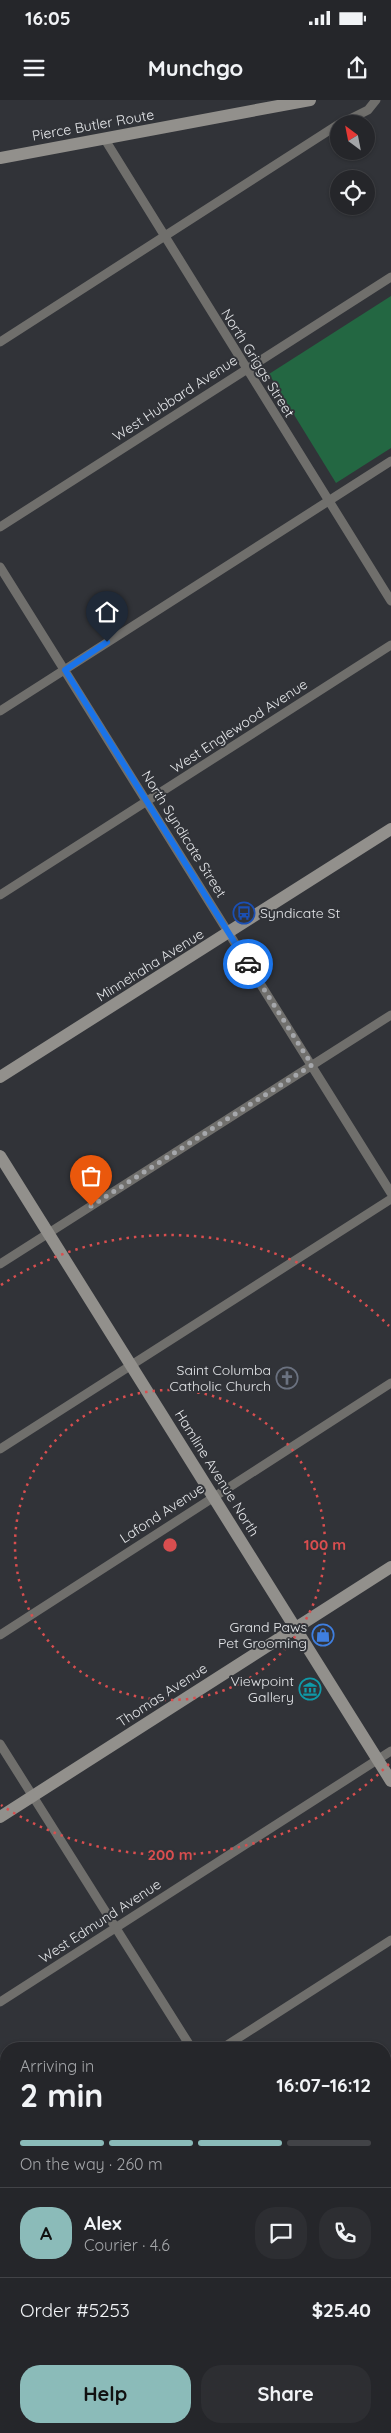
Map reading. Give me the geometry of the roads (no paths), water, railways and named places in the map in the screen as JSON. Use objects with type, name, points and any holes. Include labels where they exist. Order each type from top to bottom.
[{"type":"street","name":"Pierce Butler Route","points":[[0,158],[310,100]]},
{"type":"street","points":[[358,115],[368,110],[376,100]]},
{"type":"street","points":[[0,342],[330,130]]},
{"type":"street","name":"North Griggs Street","points":[[104,138],[245,369],[391,601]]},
{"type":"street","name":"West Hubbard Avenue","points":[[0,527],[391,276]]},
{"type":"street","points":[[0,711],[391,461]]},
{"type":"street","name":"North Syndicate Street","points":[[0,567],[391,1193]]},
{"type":"street","name":"West Englewood Avenue","points":[[0,895],[391,645]]},
{"type":"street","name":"Minnehaha Avenue","points":[[0,1077],[391,829]]},
{"type":"street","points":[[0,1264],[391,1015]]},
{"type":"street","name":"Hamline Avenue North","points":[[0,1156],[391,1781]]},
{"type":"street","points":[[0,1449],[391,1199]]},
{"type":"street","name":"Lafond Avenue","points":[[0,1635],[391,1383]]},
{"type":"street","name":"Thomas Avenue","points":[[0,1817],[391,1567]]},
{"type":"street","points":[[0,1744],[187,2042]]},
{"type":"street","name":"West Edmund Avenue","points":[[0,2002],[391,1751]]},
{"type":"street","points":[[232,2042],[391,1940]]},
{"type":"place","name":"Syndicate St","points":[[244,913]]},
{"type":"place","name":"Saint Columba Catholic Church","points":[[287,1378]]},
{"type":"place","name":"Grand Paws Pet Grooming","points":[[323,1635]]},
{"type":"place","name":"Viewpoint Gallery","points":[[310,1689]]}]
